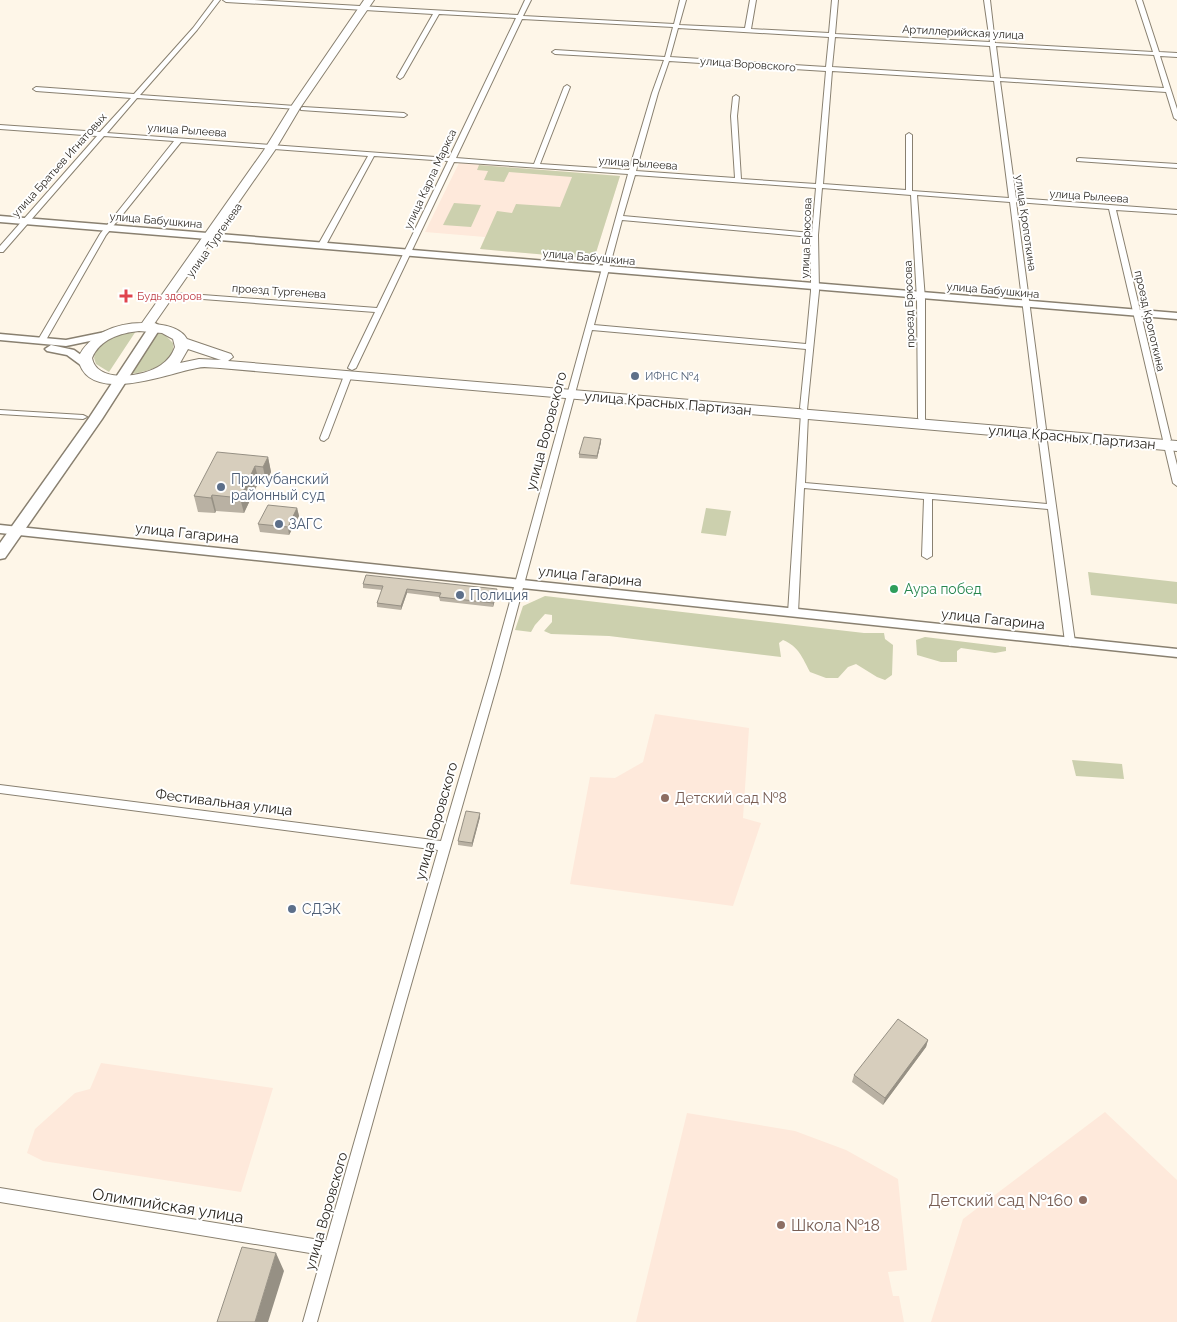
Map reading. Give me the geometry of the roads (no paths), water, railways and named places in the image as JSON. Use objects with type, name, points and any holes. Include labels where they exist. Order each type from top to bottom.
[{"type":"highway","name":"улица Тургенева","points":[[151,327],[370,4]]},
{"type":"highway","name":"улица Тургенева","points":[[151,327],[176,294],[213,236]]},
{"type":"highway","points":[[115,379],[94,373],[86,363],[89,349],[97,341],[110,334],[125,329],[151,327]]},
{"type":"highway","name":"улица Красных Партизан","points":[[151,327],[172,332],[182,342],[224,357],[350,372]]},
{"type":"highway","points":[[160,372],[177,361],[183,348],[182,342]]},
{"type":"highway","name":"улица Красных Партизан","points":[[115,379],[133,380],[199,363],[350,372],[1172,443]]},
{"type":"highway","name":"улица Красных Партизан","points":[[804,412],[922,418],[1042,431]]},
{"type":"main road","name":"улица Тургенева","points":[[0,554],[6,533],[83,417],[115,379],[151,327]]},
{"type":"main road","points":[[0,337],[66,343],[110,334]]},
{"type":"main road","points":[[0,344],[61,350],[70,352],[86,363]]},
{"type":"main road","name":"улица Тургенева","points":[[6,533],[95,419],[115,379]]},
{"type":"street","name":"улица Братьев Игнатовых","points":[[0,250],[136,96],[217,0]]},
{"type":"street","name":"Артиллерийская улица","points":[[226,0],[370,4],[436,12],[1177,55]]},
{"type":"street","name":"улица Карла Маркса","points":[[324,438],[350,372],[528,0]]},
{"type":"street","name":"улица Воровского","points":[[310,1322],[497,665],[619,218],[655,93],[668,59],[683,0]]},
{"type":"street","points":[[748,30],[754,0]]},
{"type":"street","name":"улица Брюсова","points":[[793,613],[808,347],[815,287],[815,235],[835,0]]},
{"type":"street","name":"улица Кропоткина","points":[[987,0],[994,44],[1000,114],[1070,642]]},
{"type":"street","points":[[1139,0],[1177,118]]},
{"type":"street","points":[[400,77],[436,12]]},
{"type":"street","name":"улица Воровского","points":[[555,52],[828,69]]},
{"type":"street","points":[[828,69],[1168,90]]},
{"type":"street","points":[[536,166],[567,87]]},
{"type":"street","name":"улица Братьев Игнатовых","points":[[36,89],[299,108]]},
{"type":"street","points":[[736,97],[734,116],[738,180]]},
{"type":"street","points":[[299,108],[404,114]]},
{"type":"street","name":"улица Рылеева","points":[[0,127],[1177,212]]},
{"type":"street","points":[[909,135],[909,193]]},
{"type":"street","points":[[42,340],[103,234],[110,228],[179,140]]},
{"type":"street","points":[[322,245],[372,154]]},
{"type":"street","points":[[1079,160],[1177,166]]},
{"type":"street","name":"проезд Брюсова","points":[[909,193],[914,194],[921,295],[922,418]]},
{"type":"street","name":"проезд Кропоткина","points":[[1112,207],[1137,312],[1172,443],[1177,483]]},
{"type":"street","points":[[619,218],[815,235]]},
{"type":"street","name":"улица Бабушкина","points":[[0,219],[1177,316]]},
{"type":"street","name":"проезд Тургенева","points":[[176,294],[380,310]]},
{"type":"street","points":[[589,327],[808,347]]},
{"type":"street","points":[[0,412],[83,417]]},
{"type":"street","points":[[801,486],[1052,507]]},
{"type":"street","points":[[927,556],[928,497]]},
{"type":"street","name":"улица Гагарина","points":[[6,533],[109,539],[1177,653]]},
{"type":"street","name":"Фестивальная улица","points":[[0,789],[444,846]]},
{"type":"street","name":"Олимпийская улица","points":[[0,1195],[331,1249]]},
{"type":"place","name":"Будь здоров","points":[[126,296]]},
{"type":"place","name":"ИФНС №4","points":[[635,376]]},
{"type":"place","name":"Прикубанский районный суд","points":[[221,487]]},
{"type":"place","name":"ЗАГС","points":[[279,524]]},
{"type":"place","name":"Аура побед","points":[[894,589]]},
{"type":"place","name":"Полиция","points":[[460,595]]},
{"type":"place","name":"Детский сад №8","points":[[665,798]]},
{"type":"place","name":"СДЭК","points":[[292,909]]},
{"type":"place","name":"Детский сад №160","points":[[1083,1200]]},
{"type":"place","name":"Школа №18","points":[[781,1225]]}]
